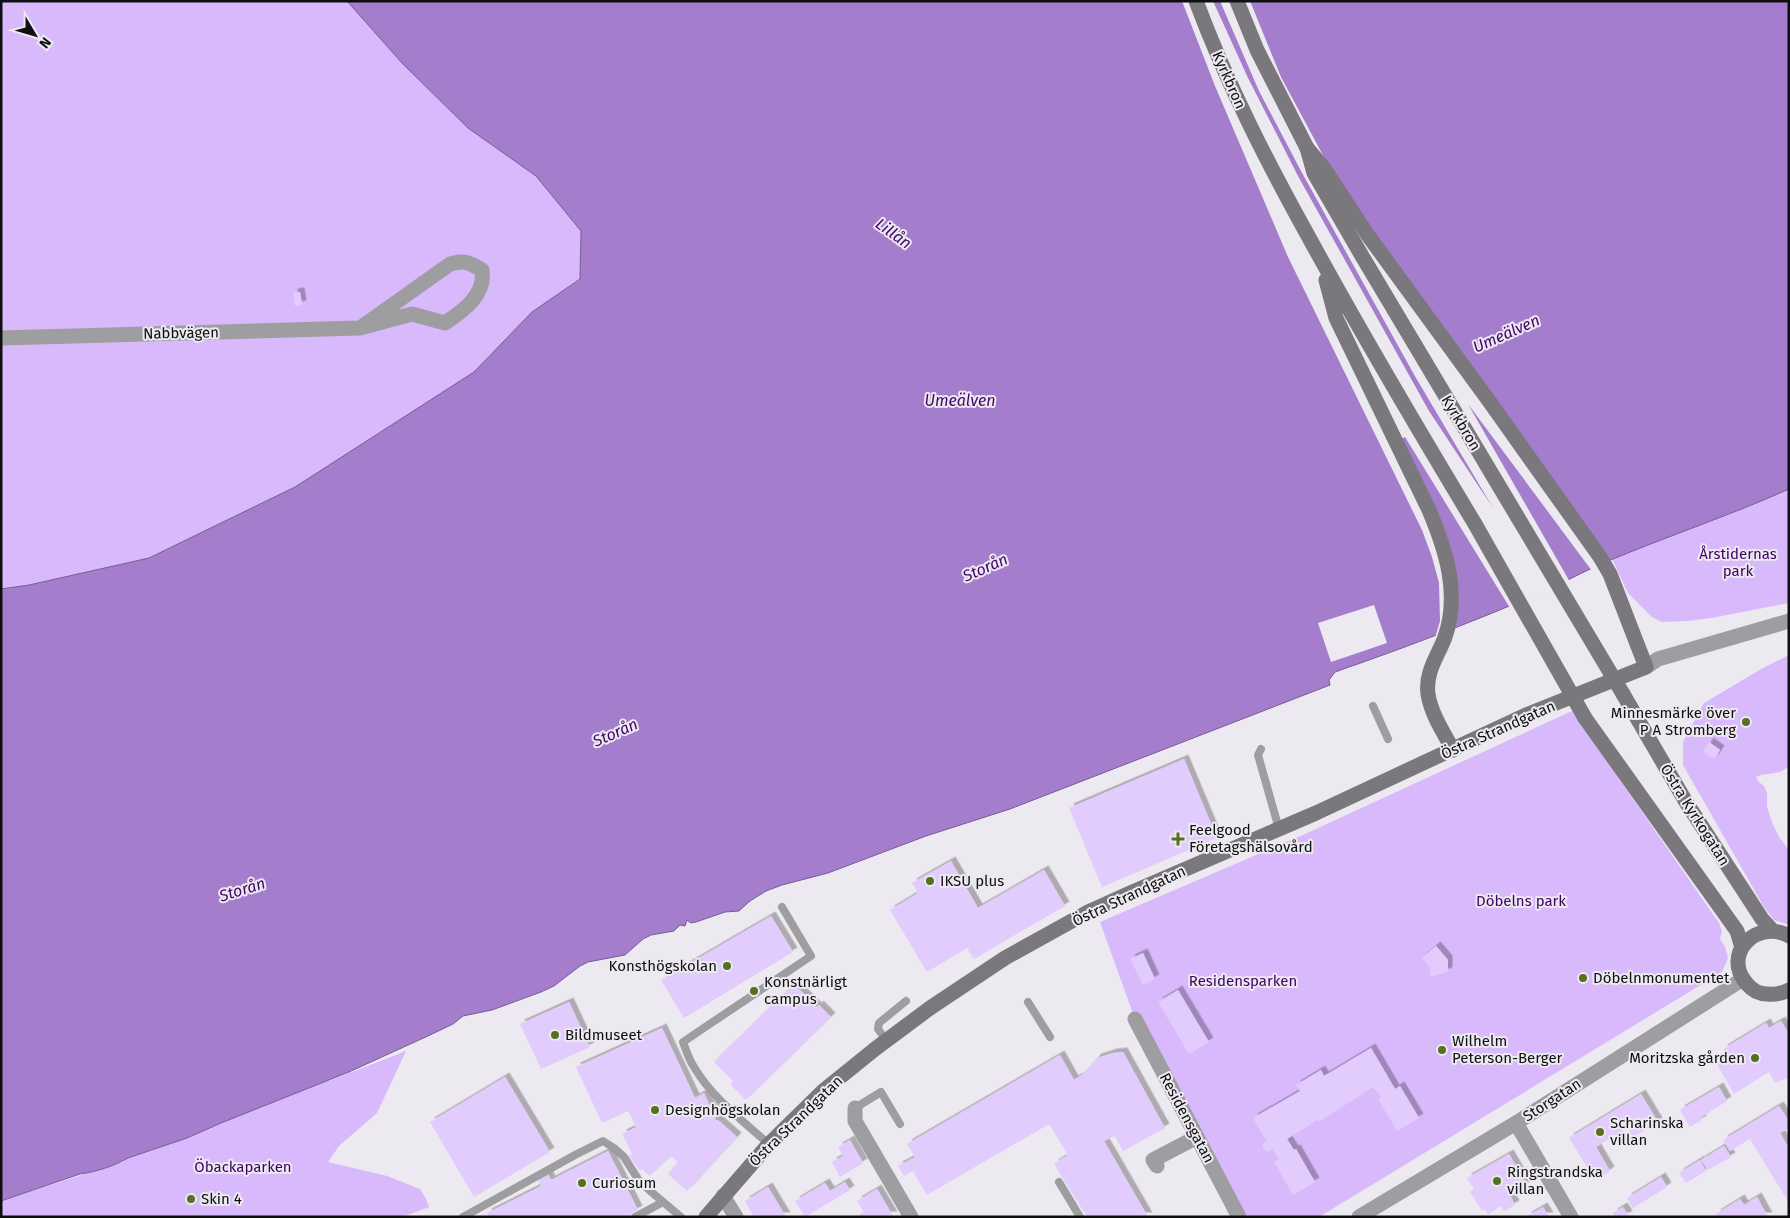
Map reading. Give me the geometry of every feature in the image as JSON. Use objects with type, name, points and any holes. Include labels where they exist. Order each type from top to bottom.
[{"type":"street","name":"Kyrkbron","points":[[1196,1],[1230,86],[1284,192],[1374,355],[1475,524],[1585,718]]},
{"type":"street","name":"Kyrkbron","points":[[1237,1],[1257,50],[1307,148],[1314,173],[1623,694]]},
{"type":"street","name":"Kyrkbron","points":[[1307,148],[1324,168],[1367,234],[1495,408],[1590,542],[1606,567],[1646,667]]},
{"type":"street","name":"Nabbvägen","points":[[1,338],[360,328],[412,314],[445,323],[463,311],[477,295],[484,281],[482,270],[462,261],[450,264],[360,328]]},
{"type":"street","name":"Kyrkbron","points":[[1322,262],[1336,318],[1429,510],[1446,559],[1451,587],[1449,618],[1445,636],[1430,672],[1428,696],[1452,750]]},
{"type":"street","points":[[1646,667],[1658,659],[1789,621]]},
{"type":"street","name":"Östra Strandgatan","points":[[706,1217],[769,1144],[822,1091],[930,1008],[1005,958],[1088,912],[1279,829],[1526,715],[1646,667]]},
{"type":"street","name":"Östra Kyrkogatan","points":[[1623,694],[1692,811],[1762,919],[1773,931]]},
{"type":"street","name":"Östra Kyrkogatan","points":[[1585,718],[1737,931],[1742,948],[1738,966],[1743,980]]},
{"type":"street","points":[[1742,948],[1754,936],[1764,931],[1773,931],[1789,936]]},
{"type":"street","points":[[1743,980],[1751,989],[1762,994],[1778,995],[1788,992]]},
{"type":"street","name":"Storgatan","points":[[1359,1217],[1516,1123],[1743,980]]},
{"type":"street","name":"Residensgatan","points":[[1135,1018],[1239,1217]]},
{"type":"street","points":[[855,1108],[855,1121],[911,1217]]},
{"type":"street","points":[[1516,1123],[1571,1217]]},
{"type":"street","points":[[1157,1166],[1153,1160],[1197,1137]]},
{"type":"street","points":[[723,1196],[736,1217]]},
{"type":"lane","points":[[1373,706],[1388,739]]},
{"type":"lane","points":[[1261,749],[1258,755],[1260,768],[1279,829]]},
{"type":"lane","points":[[763,1139],[727,1108],[710,1088],[694,1067],[683,1042],[811,956],[782,907]]},
{"type":"lane","points":[[886,1040],[878,1029],[879,1023],[906,1001]]},
{"type":"lane","points":[[1028,1002],[1050,1037]]},
{"type":"lane","points":[[855,1108],[881,1092],[900,1124]]},
{"type":"lane","points":[[463,1217],[604,1141],[624,1157],[638,1179],[681,1217]]},
{"type":"lane","points":[[1059,1182],[1080,1217]]},
{"type":"lane","points":[[635,1217],[663,1202]]},
{"type":"green space","points":[[1,1],[347,1],[402,63],[468,128],[536,176],[581,231],[580,279],[532,312],[474,372],[295,487],[149,558],[29,585],[1,589]]},
{"type":"green space","name":"Årstidernas park","points":[[1789,489],[1789,603],[1711,618],[1662,622],[1652,617],[1628,593],[1612,559]]},
{"type":"green space","points":[[1789,655],[1789,765],[1782,771],[1756,777],[1764,786],[1767,794],[1767,807],[1772,822],[1779,837],[1789,850],[1789,925],[1774,920],[1764,907],[1683,765],[1683,742],[1704,703]]},
{"type":"green space","points":[[1572,711],[1719,923],[1722,931],[1720,939],[1725,947],[1728,958],[1722,972],[1319,1217],[1239,1217],[1135,1019],[1100,922],[1305,834]]},
{"type":"green space","name":"Öbackaparken","points":[[406,1051],[377,1113],[339,1146],[328,1162],[387,1176],[420,1189],[429,1207],[402,1217],[1,1217],[1,1201],[122,1162],[128,1158],[153,1150]]},
{"type":"water","name":"Umeälven","points":[[347,1],[1789,1],[1789,489],[1635,550],[1495,612],[1335,672],[1329,680],[1330,685],[1010,809],[926,836],[828,873],[766,891],[739,911],[725,912],[691,923],[687,920],[685,926],[680,925],[674,931],[651,935],[643,939],[625,955],[588,962],[554,986],[541,992],[492,1010],[463,1016],[453,1024],[349,1072],[187,1138],[128,1158],[117,1164],[80,1174],[1,1201],[1,589],[29,585],[149,558],[295,487],[474,372],[532,312],[580,279],[581,231],[536,176],[468,128],[402,63]]},
{"type":"pier","points":[[1182,1],[1213,1],[1248,78],[1298,176],[1429,411],[1493,508],[1416,378],[1301,171],[1259,91],[1220,1],[1250,1],[1281,77],[1340,187],[1611,562],[1592,571],[1468,404],[1570,582],[1510,608],[1405,437],[1399,440],[1441,535],[1454,631],[1435,638],[1440,621],[1439,583],[1422,530],[1288,257],[1215,86]]},
{"type":"pier","points":[[1374,605],[1387,643],[1331,662],[1318,623]]},
{"type":"building","points":[[300,292],[302,305],[295,306],[293,293]]},
{"type":"building","points":[[1709,742],[1720,750],[1714,759],[1703,752]]},
{"type":"building","points":[[1184,759],[1217,838],[1102,887],[1069,808]]},
{"type":"building","points":[[951,861],[978,908],[1044,870],[1065,906],[974,959],[967,948],[927,972],[890,910],[918,893],[912,883]]},
{"type":"building","name":"Konsthögskolan","points":[[771,916],[793,952],[684,1018],[661,980]]},
{"type":"building","points":[[1436,946],[1448,960],[1448,972],[1430,977],[1428,965],[1422,958]]},
{"type":"building","points":[[1143,953],[1155,979],[1143,985],[1130,959]]},
{"type":"building","points":[[794,984],[817,1007],[819,1005],[831,1017],[746,1100],[730,1084],[733,1081],[714,1062]]},
{"type":"building","points":[[1178,990],[1209,1042],[1189,1054],[1158,1002]]},
{"type":"building","name":"Bildmuseet","points":[[569,1002],[590,1047],[541,1069],[520,1024]]},
{"type":"building","name":"Moritzska gården","points":[[1781,1021],[1789,1034],[1789,1077],[1775,1083],[1769,1072],[1734,1094],[1715,1061],[1727,1054],[1723,1049],[1766,1023],[1769,1028]]},
{"type":"building","name":"Designhögskolan","points":[[662,1028],[695,1098],[704,1093],[709,1104],[717,1113],[715,1120],[718,1120],[737,1137],[687,1191],[668,1174],[678,1162],[671,1156],[650,1176],[642,1169],[640,1171],[629,1156],[632,1153],[622,1134],[636,1127],[628,1111],[602,1123],[576,1067]]},
{"type":"building","points":[[1371,1048],[1395,1089],[1400,1086],[1419,1118],[1397,1131],[1378,1099],[1381,1097],[1373,1087],[1319,1122],[1318,1120],[1287,1139],[1294,1150],[1296,1149],[1315,1182],[1293,1195],[1274,1162],[1279,1159],[1272,1149],[1268,1152],[1263,1149],[1263,1143],[1267,1142],[1253,1118],[1300,1091],[1296,1085],[1321,1070],[1324,1076]]},
{"type":"building","points":[[1123,1052],[1165,1128],[1123,1151],[1115,1136],[1104,1141],[1148,1217],[1087,1217],[1054,1164],[1068,1155],[1049,1124],[927,1195],[913,1171],[904,1176],[898,1166],[915,1157],[907,1144],[1060,1055],[1074,1080],[1082,1075],[1097,1058]]},
{"type":"building","points":[[505,1077],[550,1152],[474,1197],[430,1122]]},
{"type":"building","points":[[1719,1087],[1727,1101],[1701,1117],[1702,1120],[1690,1127],[1680,1110]]},
{"type":"building","name":"Scharinska villan","points":[[1641,1094],[1658,1122],[1633,1137],[1628,1128],[1596,1147],[1610,1171],[1601,1177],[1598,1171],[1592,1175],[1569,1138]]},
{"type":"building","points":[[1779,1106],[1789,1121],[1789,1128],[1780,1133],[1789,1148],[1789,1203],[1750,1139],[1730,1151],[1723,1140]]},
{"type":"building","points":[[850,1140],[863,1163],[840,1177],[832,1162],[843,1156],[838,1147]]},
{"type":"building","points":[[1724,1146],[1731,1157],[1708,1170],[1701,1160]]},
{"type":"building","name":"Curiosum","points":[[608,1151],[638,1210],[625,1217],[489,1217],[487,1213],[541,1186],[538,1179],[548,1174],[551,1180]]},
{"type":"building","name":"Ringstrandska villan","points":[[1509,1154],[1527,1185],[1510,1195],[1515,1205],[1504,1211],[1501,1206],[1488,1214],[1485,1209],[1482,1211],[1470,1192],[1474,1189],[1467,1178]]},
{"type":"building","points":[[1700,1160],[1706,1171],[1686,1183],[1679,1173]]},
{"type":"building","points":[[1661,1177],[1667,1187],[1633,1208],[1627,1198]]},
{"type":"building","points":[[845,1182],[850,1190],[805,1217],[795,1201],[825,1183],[830,1191]]},
{"type":"building","points":[[768,1187],[786,1217],[754,1217],[745,1201]]},
{"type":"building","points":[[877,1189],[893,1216],[861,1217],[859,1215],[864,1212],[857,1201]]},
{"type":"building","points":[[1757,1197],[1768,1217],[1718,1217],[1716,1214],[1740,1199],[1744,1205]]},
{"type":"building","points":[[1543,1207],[1549,1217],[1526,1217]]},
{"type":"building","points":[[1623,1207],[1628,1215],[1625,1217],[1615,1217],[1613,1213]]},
{"type":"place","name":"Minnesmärke över P A Stromberg","points":[[1746,722]]},
{"type":"place","name":"Feelgood Företagshälsovård","points":[[1178,839]]},
{"type":"place","name":"IKSU plus","points":[[930,881]]},
{"type":"place","name":"Konsthögskolan","points":[[727,966]]},
{"type":"place","name":"Döbelnmonumentet","points":[[1583,978]]},
{"type":"place","name":"Konstnärligt campus","points":[[754,991]]},
{"type":"place","name":"Bildmuseet","points":[[555,1035]]},
{"type":"place","name":"Wilhelm Peterson-Berger","points":[[1442,1050]]},
{"type":"place","name":"Moritzska gården","points":[[1755,1058]]},
{"type":"place","name":"Designhögskolan","points":[[655,1110]]},
{"type":"place","name":"Scharinska villan","points":[[1600,1132]]},
{"type":"place","name":"Ringstrandska villan","points":[[1497,1181]]},
{"type":"place","name":"Curiosum","points":[[582,1183]]},
{"type":"place","name":"Skin 4","points":[[191,1199]]},
{"type":"water label","name":"Lillån","points":[[894,233]]},
{"type":"water label","name":"Storån","points":[[985,567]]},
{"type":"water label","name":"Storån","points":[[615,732]]},
{"type":"water label","name":"Storån","points":[[242,889]]},
{"type":"park label","name":"Döbelns park","points":[[1521,901]]},
{"type":"park label","name":"Residensparken","points":[[1243,981]]}]
